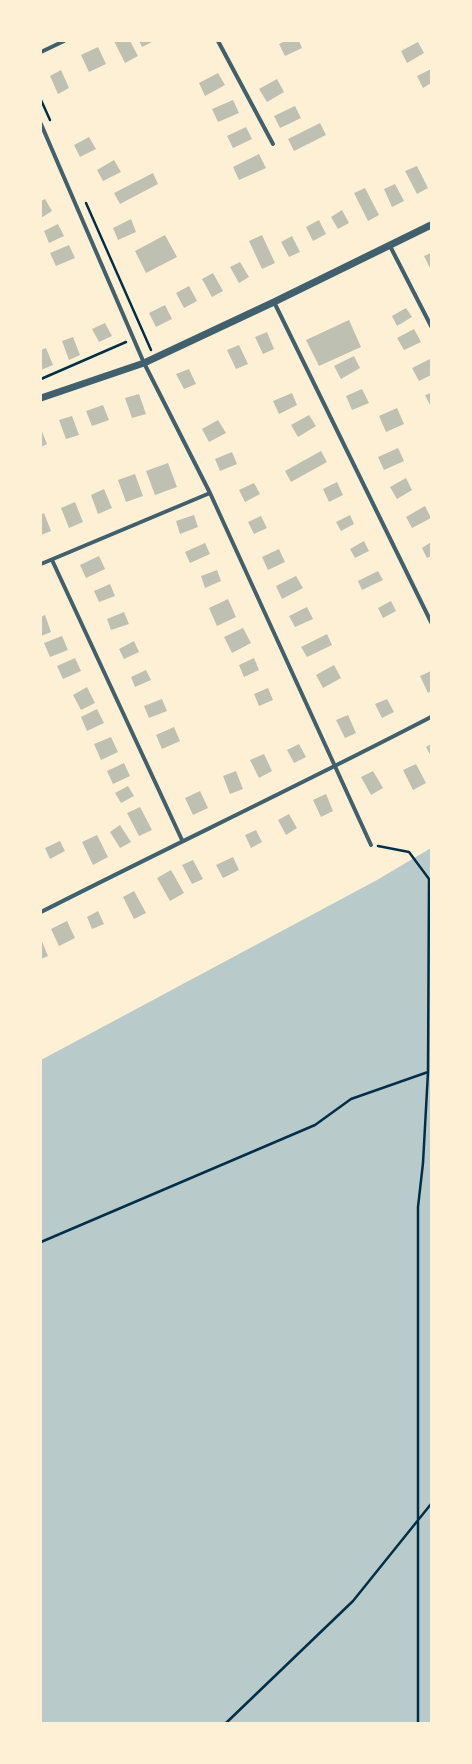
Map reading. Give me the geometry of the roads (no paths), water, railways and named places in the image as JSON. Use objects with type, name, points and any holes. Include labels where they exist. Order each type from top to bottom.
[{"type":"street","points":[[41,52],[64,41]]},
{"type":"street","points":[[218,41],[273,144]]},
{"type":"street","points":[[41,124],[144,363],[210,493],[334,767],[371,845]]},
{"type":"street","points":[[41,398],[144,363],[274,302],[431,225]]},
{"type":"street","points":[[390,246],[431,326]]},
{"type":"street","points":[[274,302],[431,622]]},
{"type":"street","points":[[41,564],[210,493]]},
{"type":"street","points":[[52,560],[182,840]]},
{"type":"street","points":[[41,912],[182,840],[334,767],[431,717]]}]
